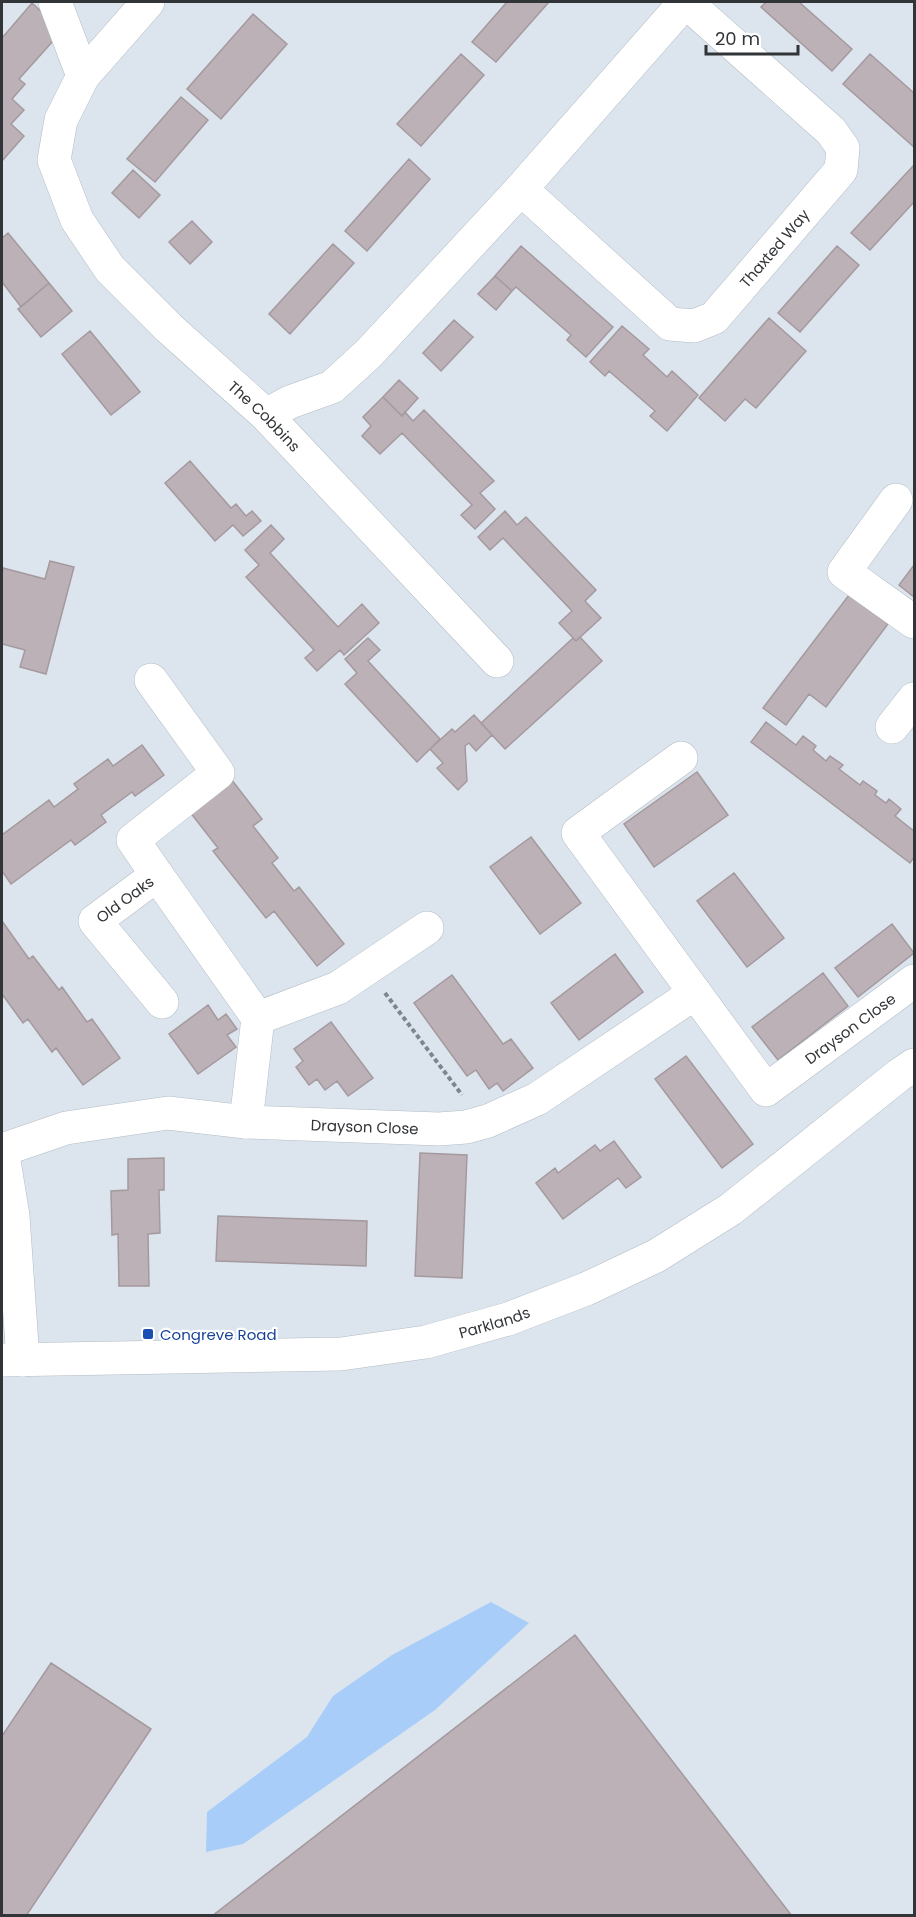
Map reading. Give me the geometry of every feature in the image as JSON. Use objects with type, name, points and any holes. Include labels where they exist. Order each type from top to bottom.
[{"type":"street","points":[[55,2],[83,76],[148,2]]},
{"type":"street","name":"Thaxted Way","points":[[266,415],[290,402],[332,387],[369,353],[520,189],[686,2],[831,131],[843,148],[841,170],[714,318],[694,326],[670,324],[520,189]]},
{"type":"street","name":"The Cobbins","points":[[83,76],[61,120],[54,160],[77,220],[110,269],[169,328],[266,415],[497,661]]},
{"type":"street","points":[[896,500],[844,572],[915,622]]},
{"type":"street","points":[[152,680],[218,773],[133,840],[157,875]]},
{"type":"street","points":[[892,728],[915,699]]},
{"type":"street","name":"Drayson Close","points":[[681,758],[578,833],[766,1090],[915,981]]},
{"type":"street","name":"Old Oaks","points":[[162,1002],[95,921],[157,875],[258,1018]]},
{"type":"street","points":[[246,1122],[258,1018],[338,988],[427,928]]},
{"type":"street","name":"Drayson Close","points":[[2,1150],[66,1128],[168,1113],[246,1122],[439,1129],[466,1127],[537,1098],[695,993]]},
{"type":"street","name":"Parklands","points":[[12,1360],[341,1354],[426,1342],[508,1319],[596,1284],[656,1256],[703,1227],[731,1209],[915,1065]]},
{"type":"street","points":[[2,1150],[13,1216],[12,1360]]},
{"type":"path","points":[[367,969],[482,1122]]},
{"type":"water","points":[[491,1602],[529,1623],[435,1710],[243,1844],[206,1852],[207,1812],[307,1737],[333,1696],[392,1655]]},
{"type":"building","points":[[507,2],[549,2],[496,62],[472,42]]},
{"type":"building","points":[[766,2],[799,2],[852,49],[832,71],[761,7]]},
{"type":"building","points":[[32,3],[62,31],[19,79],[25,84],[12,99],[24,110],[11,124],[24,136],[2,161],[2,38]]},
{"type":"building","points":[[253,14],[287,44],[221,119],[187,89]]},
{"type":"building","points":[[461,54],[484,75],[421,146],[397,124]]},
{"type":"building","points":[[870,54],[914,93],[914,147],[843,84]]},
{"type":"building","points":[[181,97],[208,120],[155,182],[127,159]]},
{"type":"building","points":[[409,159],[430,179],[367,251],[345,231]]},
{"type":"building","points":[[913,166],[914,202],[870,250],[851,233]]},
{"type":"building","points":[[133,170],[160,195],[139,218],[112,193]]},
{"type":"building","points":[[192,221],[212,242],[190,264],[169,242]]},
{"type":"building","points":[[8,233],[49,283],[21,307],[2,282],[2,238]]},
{"type":"building","points":[[333,244],[354,263],[290,334],[269,314]]},
{"type":"building","points":[[521,246],[613,327],[586,357],[567,340],[571,335],[516,287],[512,291],[495,276]]},
{"type":"building","points":[[837,246],[859,265],[800,332],[778,313]]},
{"type":"building","points":[[495,276],[512,291],[496,310],[478,294]]},
{"type":"building","points":[[49,283],[72,311],[41,337],[18,309]]},
{"type":"building","points":[[769,318],[806,351],[756,408],[745,399],[725,421],[699,398]]},
{"type":"building","points":[[454,320],[473,337],[441,371],[423,353]]},
{"type":"building","points":[[622,326],[649,349],[643,355],[667,377],[672,371],[698,395],[667,431],[650,416],[655,411],[609,371],[605,376],[590,362]]},
{"type":"building","points":[[90,331],[140,392],[111,415],[62,354]]},
{"type":"building","points":[[399,380],[418,398],[402,416],[383,397]]},
{"type":"building","points":[[383,397],[402,416],[405,412],[413,421],[424,410],[494,481],[480,493],[495,509],[475,529],[461,515],[472,505],[402,433],[380,454],[362,436],[371,426],[363,417]]},
{"type":"building","points":[[190,461],[231,508],[236,504],[246,516],[252,511],[261,521],[243,536],[233,525],[215,541],[165,483]]},
{"type":"building","points":[[505,511],[517,525],[526,517],[596,590],[585,601],[601,618],[576,641],[559,623],[572,611],[503,538],[490,550],[478,537]]},
{"type":"building","points":[[271,525],[284,539],[270,553],[338,627],[362,604],[379,623],[344,655],[340,650],[317,671],[305,658],[314,650],[246,577],[259,565],[245,550]]},
{"type":"building","points":[[50,561],[74,567],[46,674],[20,667],[25,650],[2,644],[2,575],[3,568],[45,579]]},
{"type":"building","points":[[914,565],[914,597],[899,585]]},
{"type":"building","points":[[849,595],[888,624],[826,707],[809,694],[786,725],[763,708]]},
{"type":"building","points":[[580,637],[602,661],[505,749],[481,723],[573,638],[576,641]]},
{"type":"building","points":[[368,638],[380,650],[368,661],[440,739],[417,762],[345,684],[357,673],[345,659]]},
{"type":"building","points":[[474,715],[492,735],[476,751],[469,743],[465,746],[467,781],[458,790],[437,768],[443,763],[430,749],[452,729],[455,732]]},
{"type":"building","points":[[766,722],[796,745],[803,736],[816,746],[813,750],[826,761],[830,756],[843,765],[839,769],[860,785],[863,781],[877,791],[875,795],[886,803],[889,799],[901,809],[895,816],[914,831],[914,857],[910,863],[751,742]]},
{"type":"building","points":[[142,745],[164,775],[135,796],[132,792],[101,815],[106,822],[75,845],[71,840],[11,884],[2,871],[2,835],[49,800],[54,807],[78,789],[74,784],[108,759],[113,766]]},
{"type":"building","points":[[697,772],[728,815],[654,867],[624,824]]},
{"type":"building","points":[[231,779],[262,819],[253,826],[278,858],[272,863],[294,891],[299,887],[344,944],[317,966],[274,911],[266,918],[213,851],[218,848],[190,812]]},
{"type":"building","points":[[531,837],[581,903],[540,934],[490,867]]},
{"type":"building","points":[[734,873],[784,938],[747,967],[697,901]]},
{"type":"building","points":[[2,921],[29,959],[33,956],[59,990],[62,987],[87,1022],[92,1019],[120,1058],[83,1085],[56,1048],[52,1052],[28,1019],[23,1023],[2,994]]},
{"type":"building","points":[[892,924],[914,953],[858,997],[835,968]]},
{"type":"building","points":[[615,954],[643,992],[579,1040],[551,1003]]},
{"type":"building","points":[[823,973],[848,1006],[778,1060],[752,1027]]},
{"type":"building","points":[[452,975],[503,1044],[511,1039],[533,1068],[503,1091],[497,1083],[489,1089],[476,1070],[467,1076],[414,1003]]},
{"type":"building","points":[[208,1005],[218,1020],[226,1014],[237,1029],[227,1035],[236,1047],[198,1074],[169,1034]]},
{"type":"building","points":[[331,1022],[373,1078],[348,1096],[337,1081],[325,1090],[317,1079],[309,1085],[296,1067],[303,1061],[294,1049]]},
{"type":"building","points":[[686,1056],[753,1144],[722,1168],[655,1079]]},
{"type":"building","points":[[614,1141],[641,1177],[626,1188],[618,1178],[563,1219],[536,1183],[555,1168],[558,1173],[595,1145],[600,1151]]},
{"type":"building","points":[[420,1153],[467,1155],[462,1278],[415,1276]]},
{"type":"building","points":[[164,1158],[164,1190],[159,1190],[160,1233],[148,1234],[149,1286],[119,1286],[118,1234],[112,1235],[111,1191],[128,1190],[128,1159]]},
{"type":"building","points":[[218,1216],[367,1221],[366,1266],[216,1261]]},
{"type":"building","points":[[575,1635],[792,1916],[212,1916]]},
{"type":"building","points":[[51,1663],[151,1729],[26,1916],[2,1916],[2,1736]]},
{"type":"place","name":"Congreve Road","points":[[148,1334]]}]
